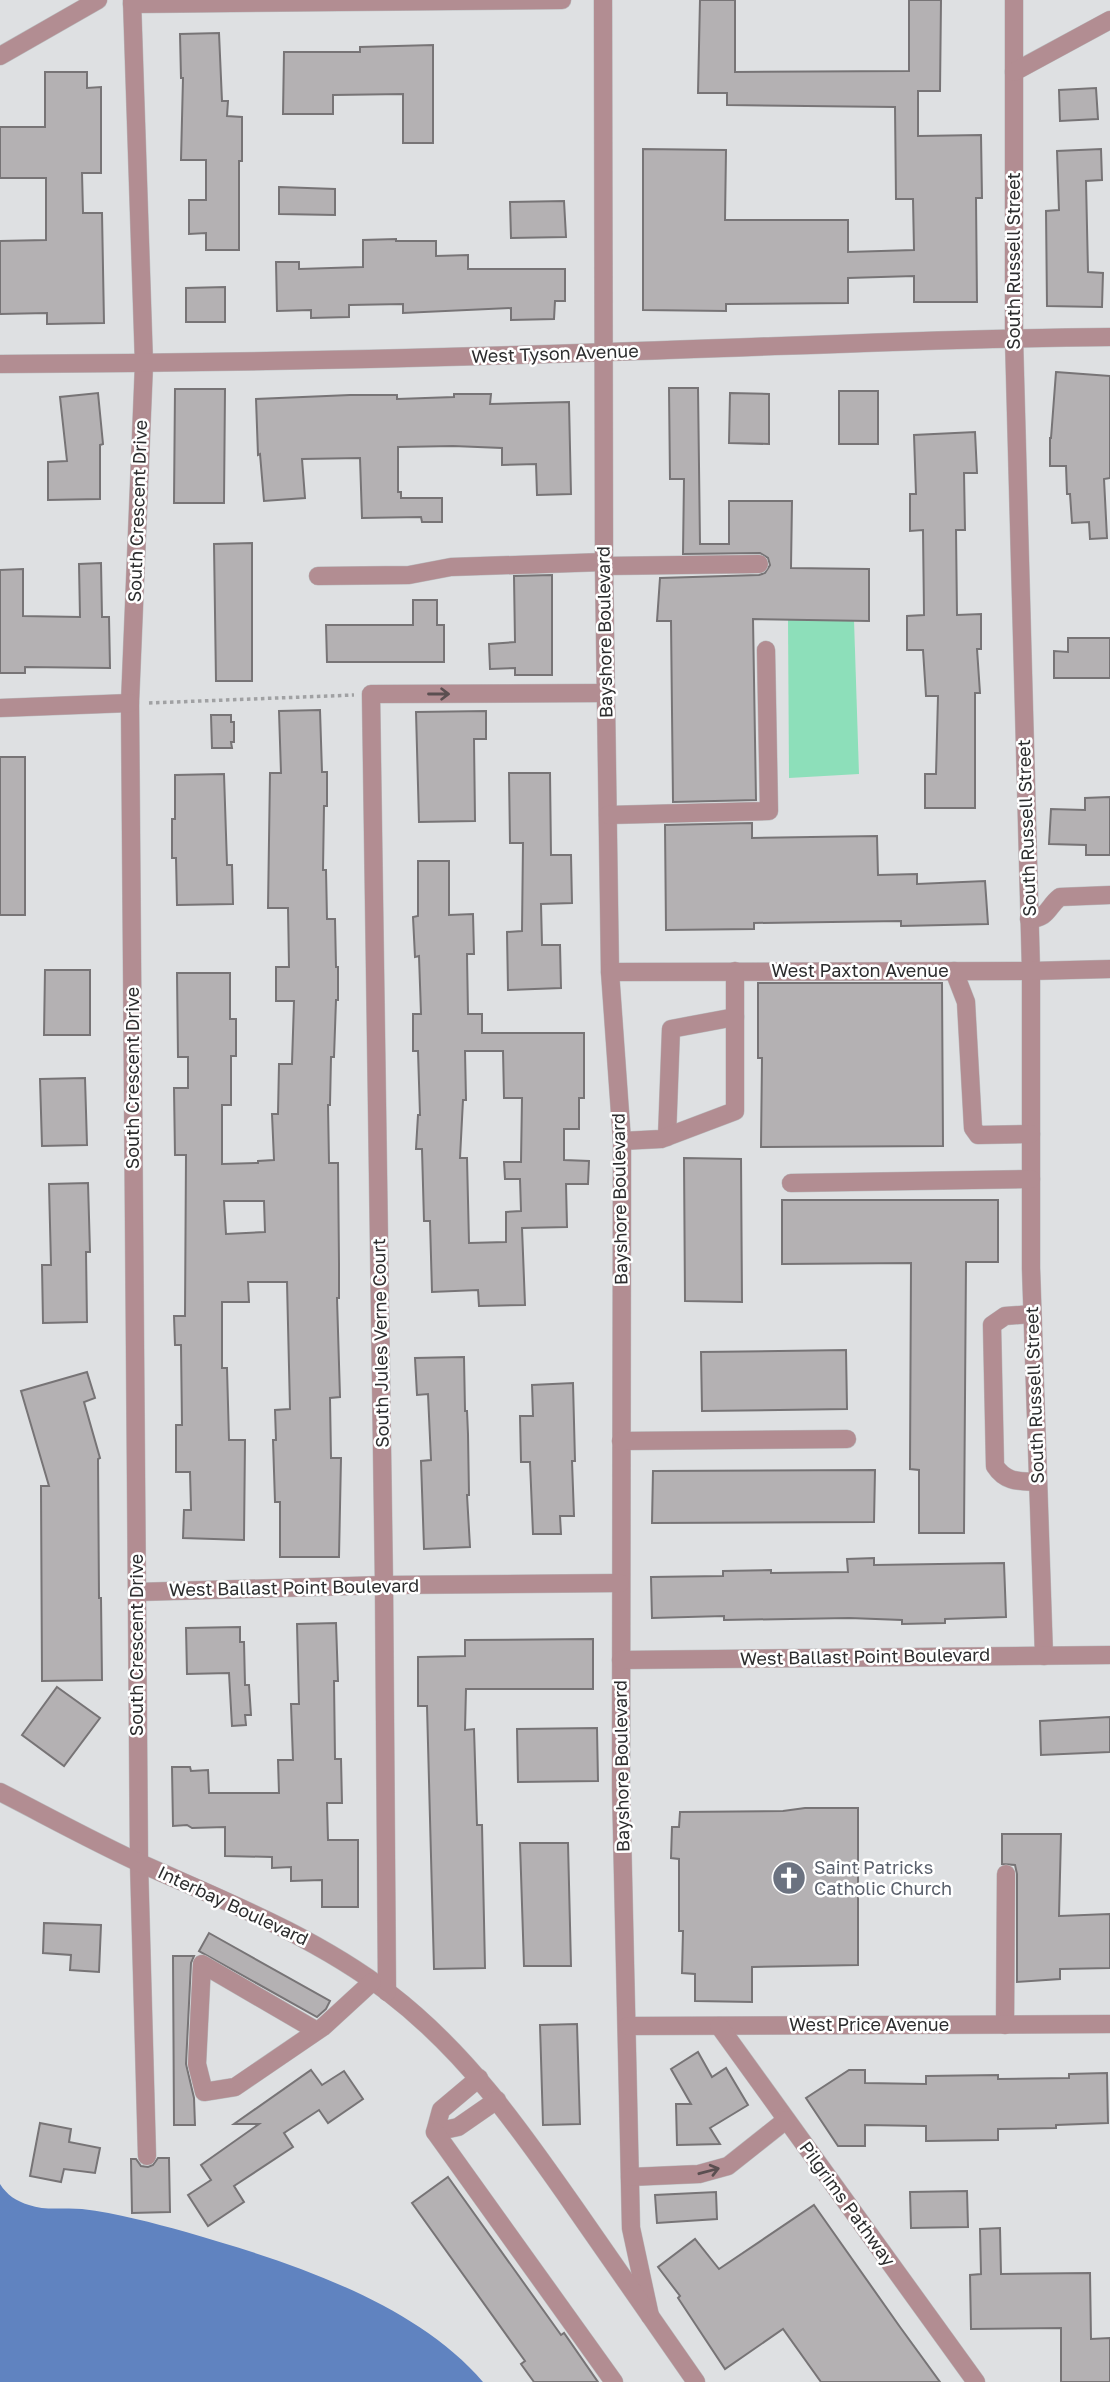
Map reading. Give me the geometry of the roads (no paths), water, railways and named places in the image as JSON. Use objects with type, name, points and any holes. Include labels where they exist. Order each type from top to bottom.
[{"type":"street","points":[[0,56],[98,0]]},
{"type":"street","points":[[132,2],[562,0]]},
{"type":"street","name":"Bayshore Boulevard","points":[[603,0],[604,564],[610,972],[622,1141],[621,1786],[635,2177],[631,2228],[650,2316],[695,2382]]},
{"type":"street","name":"South Russell Street","points":[[1014,0],[1014,338],[1031,971],[1032,1314],[1044,1656]]},
{"type":"street","name":"South Crescent Drive","points":[[132,2],[144,364],[130,703],[139,1862],[147,2156]]},
{"type":"street","points":[[1014,72],[1110,20]]},
{"type":"street","name":"West Tyson Avenue","points":[[0,364],[144,364],[603,353],[1110,337]]},
{"type":"street","points":[[318,576],[409,575],[451,567],[759,564]]},
{"type":"street","points":[[608,815],[769,811],[766,650]]},
{"type":"street","name":"South Jules Verne Court","points":[[380,1987],[384,1585],[370,694],[606,693]]},
{"type":"street","points":[[0,708],[130,703]]},
{"type":"street","points":[[1029,919],[1039,919],[1046,915],[1060,897],[1110,895]]},
{"type":"street","name":"West Paxton Avenue","points":[[610,972],[1031,971],[1110,968]]},
{"type":"street","points":[[622,1141],[661,1139],[734,1111],[734,971]]},
{"type":"street","points":[[954,971],[966,1002],[972,1128],[978,1135],[1031,1134]]},
{"type":"street","points":[[667,1137],[671,1029],[735,1017]]},
{"type":"street","points":[[791,1183],[1031,1179]]},
{"type":"street","points":[[1032,1314],[1005,1316],[992,1325],[995,1466],[1010,1481],[1038,1482]]},
{"type":"street","points":[[621,1441],[848,1439]]},
{"type":"street","name":"West Ballast Point Boulevard","points":[[137,1592],[384,1585],[620,1583]]},
{"type":"street","name":"West Ballast Point Boulevard","points":[[621,1660],[1110,1655]]},
{"type":"street","name":"Interbay Boulevard","points":[[0,1792],[139,1862],[262,1917],[324,1950],[380,1987],[422,2020],[464,2061],[513,2119],[650,2316]]},
{"type":"street","points":[[1005,2025],[1006,1874]]},
{"type":"street","points":[[317,2031],[202,1964],[197,2064],[204,2092],[235,2087],[317,2031],[380,1987]]},
{"type":"street","name":"West Price Avenue","points":[[628,2025],[1110,2024]]},
{"type":"street","name":"Pilgrims Pathway","points":[[719,2026],[975,2382]]},
{"type":"street","points":[[435,2132],[441,2110],[479,2078]]},
{"type":"street","points":[[435,2132],[458,2127],[496,2099]]},
{"type":"street","points":[[635,2177],[699,2174],[728,2166],[786,2120]]},
{"type":"street","points":[[435,2132],[614,2382]]},
{"type":"water","points":[[0,2184],[12,2197],[35,2207],[82,2209],[135,2219],[225,2243],[306,2271],[385,2307],[422,2328],[455,2353],[483,2382],[0,2382]]},
{"type":"place","name":"Saint Patricks Catholic Church","points":[[789,1878]]}]
